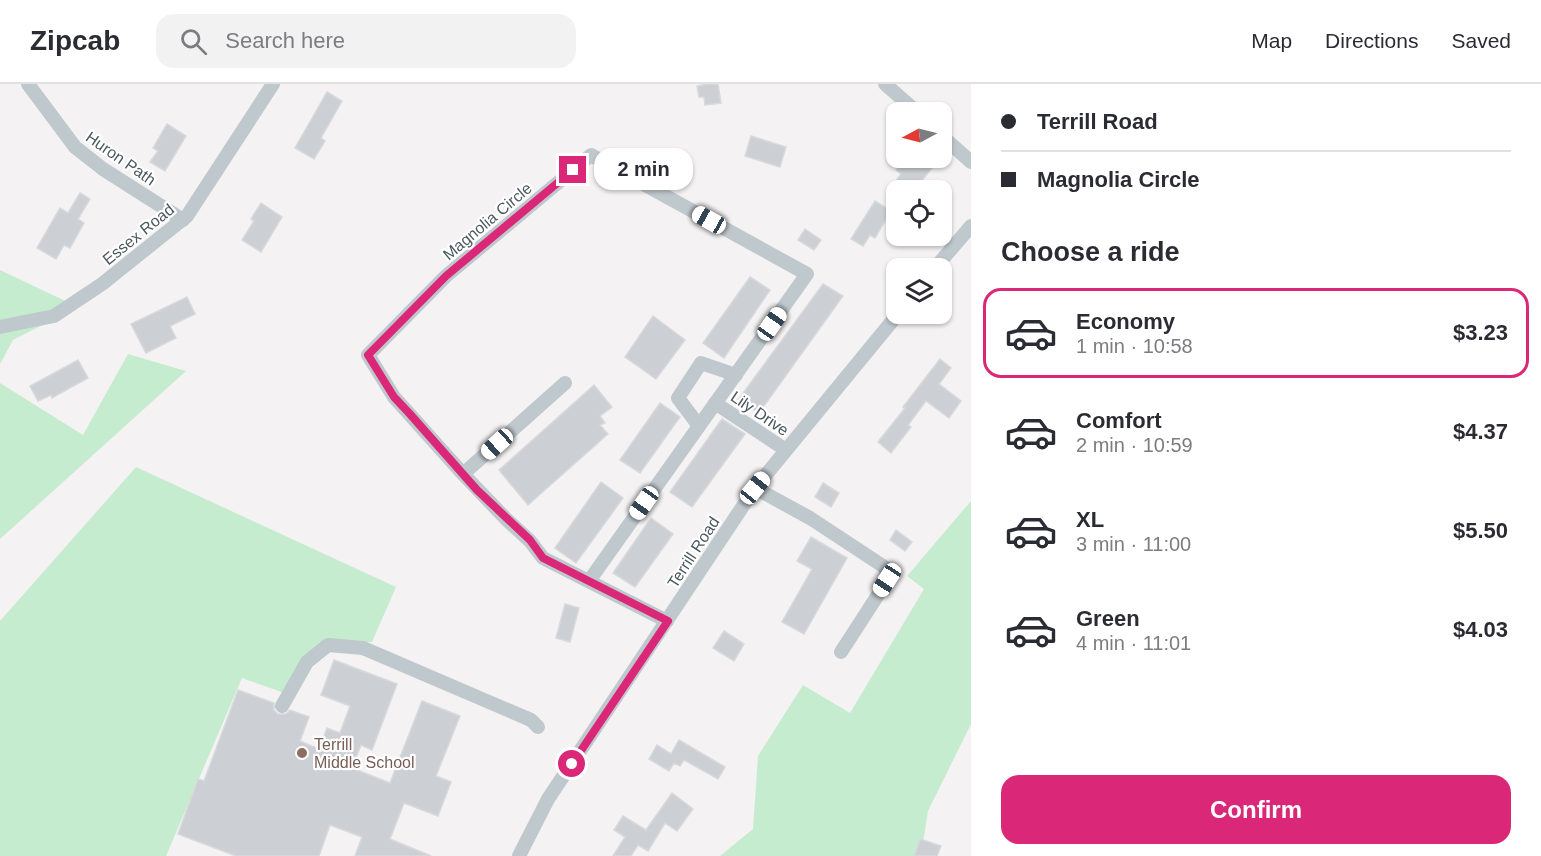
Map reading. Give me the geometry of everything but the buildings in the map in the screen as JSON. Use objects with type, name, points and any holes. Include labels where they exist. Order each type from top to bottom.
[{"type":"street","name":"Huron Path","points":[[28,84],[75,147],[104,169],[183,220]]},
{"type":"street","name":"Essex Road","points":[[0,327],[54,316],[102,284],[188,216],[273,84]]},
{"type":"street","points":[[885,84],[906,102]]},
{"type":"street","points":[[952,145],[971,162]]},
{"type":"street","name":"Magnolia Circle","points":[[668,621],[543,558],[530,540],[506,519],[463,474],[394,397],[368,355],[446,276],[591,155],[807,274],[736,375]]},
{"type":"street","points":[[944,258],[971,226]]},
{"type":"street","name":"Terrill Road","points":[[519,856],[548,799],[755,488],[890,324]]},
{"type":"street","points":[[589,581],[736,375],[701,363],[678,398],[699,426]]},
{"type":"street","points":[[463,474],[565,383]]},
{"type":"street","name":"Lily Drive","points":[[715,404],[786,450]]},
{"type":"street","points":[[755,488],[810,518],[886,568],[887,580],[841,652]]},
{"type":"street","points":[[282,706],[307,662],[328,645],[363,648],[531,720],[538,727]]},
{"type":"green space","points":[[0,270],[78,307],[13,340],[0,364]]},
{"type":"green space","points":[[128,354],[186,371],[0,539],[0,383],[83,435]]},
{"type":"green space","points":[[136,467],[396,587],[372,642],[320,642],[287,694],[242,678],[166,856],[0,856],[0,621]]},
{"type":"green space","points":[[971,501],[971,724],[928,811],[921,856],[720,856],[753,829],[758,756],[803,685],[850,713],[924,589],[907,576]]},
{"type":"place","name":"Terrill Middle School","points":[[302,753]]},
{"type":"route","points":[[572,764],[668,621],[543,558],[530,540],[477,490],[394,397],[368,355],[446,276],[573,170]]}]
